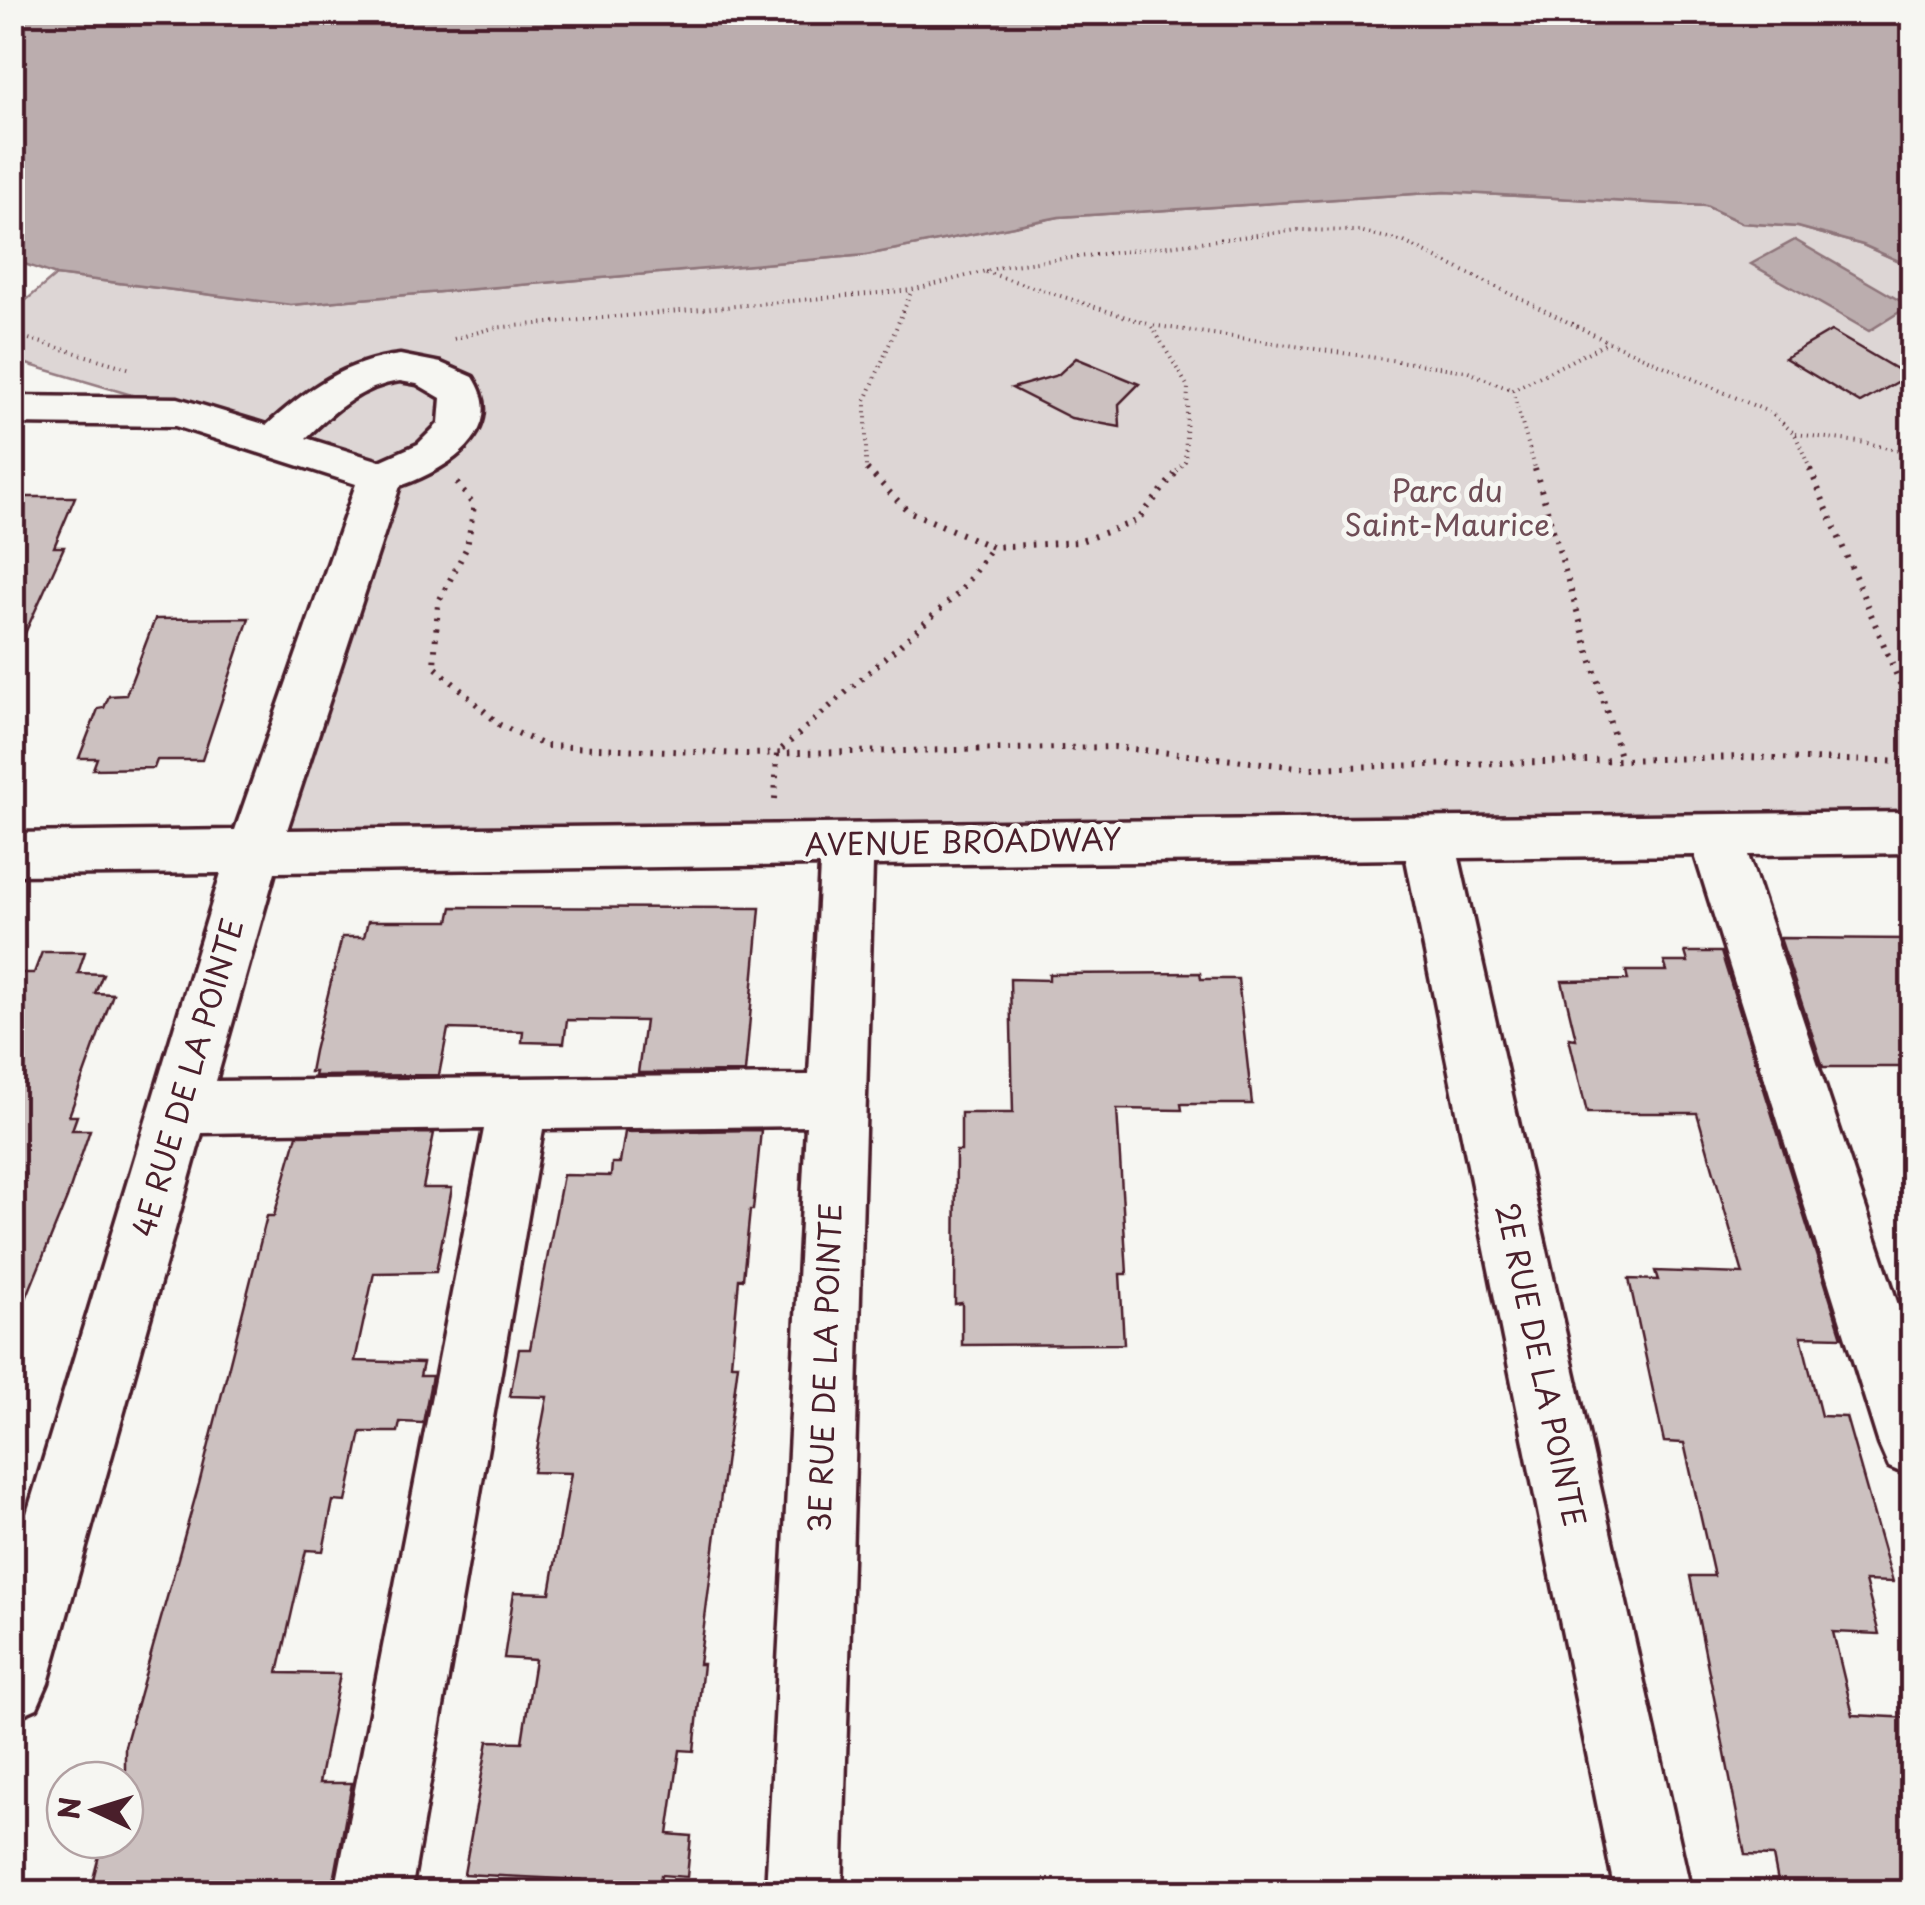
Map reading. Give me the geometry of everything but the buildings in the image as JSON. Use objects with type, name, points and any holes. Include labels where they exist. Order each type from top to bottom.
[{"type":"street","points":[[12,410],[178,412],[274,443],[400,470],[449,443],[464,410],[458,386],[421,370],[390,369],[352,379],[274,443]]},
{"type":"street","name":"4E RUE DE LA POINTE","points":[[12,1684],[254,851],[400,470]]},
{"type":"street","name":"AVENUE BROADWAY","points":[[12,854],[1912,832]]},
{"type":"street","points":[[1715,834],[1912,1444]]},
{"type":"street","name":"2E RUE DE LA POINTE","points":[[1428,838],[1653,1892]]},
{"type":"street","name":"3E RUE DE LA POINTE","points":[[804,1892],[847,844]]},
{"type":"street","points":[[180,1107],[837,1100]]},
{"type":"street","points":[[373,1892],[518,1104]]},
{"type":"path","points":[[421,370],[452,339],[493,328],[912,290],[984,272],[1298,230],[1359,232],[1404,242],[1609,342],[1771,413],[1795,434],[1912,712]]},
{"type":"path","points":[[984,272],[1151,326],[1466,370],[1512,390],[1609,342]]},
{"type":"path","points":[[912,290],[866,400],[866,468],[908,510],[992,547],[1078,542],[1137,521],[1185,460],[1188,387],[1151,326]]},
{"type":"path","points":[[12,334],[146,373]]},
{"type":"path","points":[[1512,390],[1621,760]]},
{"type":"path","points":[[1795,434],[1867,443],[1912,454]]},
{"type":"path","points":[[400,470],[461,485],[474,506],[467,547],[438,603],[434,666],[500,726],[546,746],[777,753],[1114,747],[1306,768],[1740,757],[1912,762]]},
{"type":"path","points":[[777,753],[960,592],[992,547]]},
{"type":"green space","name":"Parc du Saint-Maurice","points":[[1445,192],[1706,206],[1742,223],[1798,227],[1863,245],[1912,267],[1912,821],[279,845],[403,475],[13,360],[12,312],[56,275],[291,305],[866,255],[1059,217]]},
{"type":"shaded area","points":[[13,12],[1912,13],[1912,267],[1863,245],[1798,227],[1742,223],[1706,206],[1445,192],[1059,217],[866,255],[291,305],[56,275],[13,260]]},
{"type":"shaded area","points":[[1795,240],[1909,306],[1869,331],[1751,264]]}]
